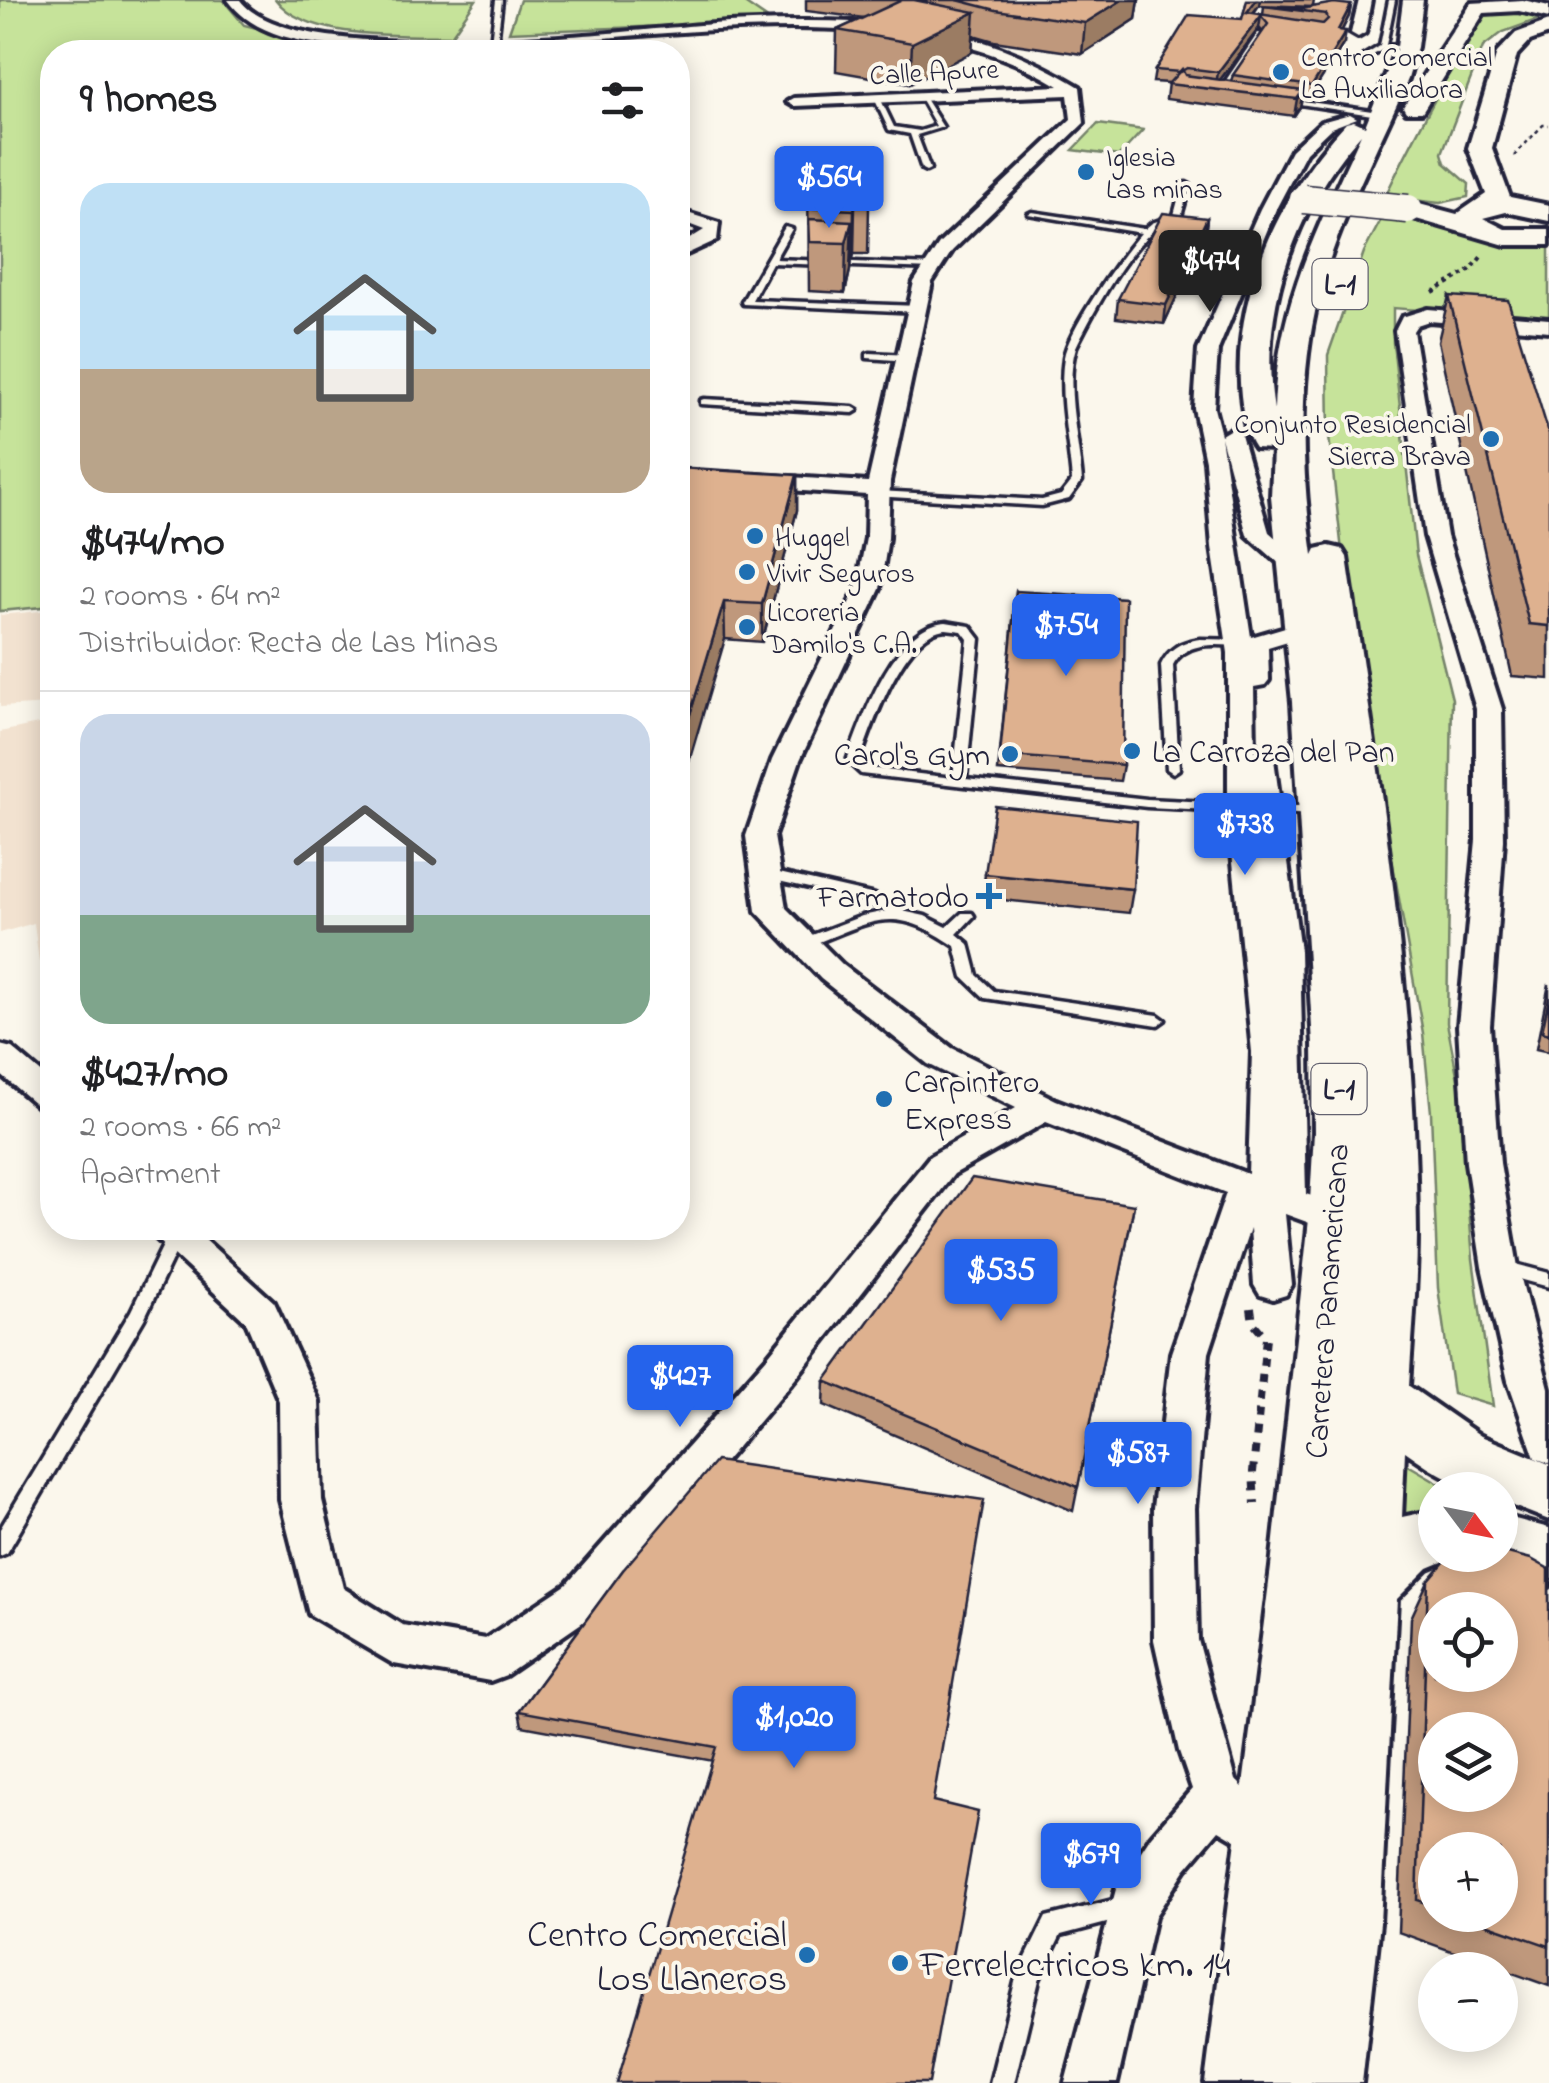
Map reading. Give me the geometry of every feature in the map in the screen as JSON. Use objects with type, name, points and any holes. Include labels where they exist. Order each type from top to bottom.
[{"type":"main road","name":"Carretera Panamericana","points":[[1322,2083],[1342,1923],[1389,1236],[1384,1048],[1362,813],[1308,473],[1288,407],[1300,309],[1371,113],[1407,47],[1413,0]]},
{"type":"main road","points":[[1483,218],[1498,195],[1481,143],[1507,53],[1546,20],[1521,0]]},
{"type":"main road","name":"L-1","points":[[1308,473],[1264,436],[1255,374],[1257,316],[1304,199],[1336,146],[1478,7],[1518,5],[1546,20]]},
{"type":"main road","name":"Carretera Panamericana","points":[[1344,270],[1358,225],[1371,113],[1435,27]]},
{"type":"main road","points":[[1490,166],[1549,215]]},
{"type":"main road","points":[[1304,199],[1483,218],[1519,206],[1549,215]]},
{"type":"main road","name":"Carretera Panamericana","points":[[1245,2083],[1337,1219],[1338,1044],[1320,811],[1279,636],[1298,568],[1314,368],[1324,336]]},
{"type":"main road","points":[[1380,1399],[1460,1455],[1549,1493]]},
{"type":"main road","points":[[1362,1590],[1410,1543],[1418,1541]]},
{"type":"main road","points":[[1518,1549],[1549,1558]]},
{"type":"street","points":[[234,0],[258,23],[327,40]]},
{"type":"street","points":[[1358,33],[1365,0]]},
{"type":"street","points":[[585,40],[791,18],[942,36],[1018,55],[1056,74],[1075,90],[1078,120],[945,248],[923,282],[879,488],[877,538],[868,590],[786,760],[760,836],[771,911],[832,972],[940,1056],[1044,1108],[1337,1219]]},
{"type":"street","name":"Calle Apure","points":[[794,102],[1075,90]]},
{"type":"street","points":[[1298,568],[1258,535],[1237,466],[1226,405],[1225,340],[1306,158],[1320,140],[1371,113]]},
{"type":"street","points":[[1273,1838],[1233,1812],[1218,1795],[1202,1751],[1176,1640],[1174,1508],[1190,1353],[1266,1194],[1290,1125],[1285,951],[1254,811],[1241,653],[1224,548],[1216,461],[1204,408],[1208,350],[1268,209],[1299,150],[1326,125],[1371,113]]},
{"type":"street","points":[[690,219],[712,227],[711,236],[690,247]]},
{"type":"street","points":[[1549,325],[1428,315],[1410,320],[1404,330],[1436,536],[1489,710],[1490,840],[1474,1026],[1482,1163],[1500,1266],[1527,1381],[1549,1446]]},
{"type":"street","points":[[690,477],[879,488]]},
{"type":"street","points":[[1254,811],[1256,725],[1279,636]]},
{"type":"street","points":[[0,1056],[40,1090]]},
{"type":"street","points":[[182,1240],[261,1313],[298,1401],[300,1500],[324,1600],[394,1644],[490,1660],[581,1599],[781,1368],[942,1166],[1044,1108]]},
{"type":"street","points":[[1266,1194],[1273,1285]]},
{"type":"street","points":[[1092,2083],[1133,1906],[1168,1853],[1218,1795]]},
{"type":"lane","points":[[494,40],[500,0]]},
{"type":"lane","points":[[1383,47],[1392,0]]},
{"type":"lane","points":[[1220,91],[1260,34]]},
{"type":"lane","points":[[1362,59],[1383,47],[1407,47]]},
{"type":"lane","points":[[1202,89],[1239,94]]},
{"type":"lane","points":[[877,98],[891,129],[913,134],[940,127],[922,96]]},
{"type":"lane","points":[[1277,99],[1371,113]]},
{"type":"lane","points":[[913,134],[926,169]]},
{"type":"lane","points":[[879,488],[1042,503],[1064,497],[1077,480],[1068,353],[1111,280],[1146,232],[1178,216],[1185,208],[1186,184]]},
{"type":"lane","points":[[1032,214],[1146,232]]},
{"type":"lane","points":[[788,229],[746,302],[918,309]]},
{"type":"lane","points":[[771,261],[933,267]]},
{"type":"lane","points":[[870,356],[909,358]]},
{"type":"lane","points":[[704,402],[854,410]]},
{"type":"lane","points":[[960,782],[974,639],[966,628],[929,628],[902,660],[874,706],[853,762],[866,771],[960,782],[1254,811],[1320,811]]},
{"type":"lane","points":[[1173,768],[1167,665],[1171,652],[1183,644],[1279,636]]},
{"type":"lane","points":[[766,874],[870,898],[922,919],[962,944],[970,978],[990,995],[1158,1020]]},
{"type":"lane","points":[[804,943],[900,912]]},
{"type":"lane","points":[[948,934],[967,916]]},
{"type":"lane","points":[[0,1547],[138,1314],[168,1240]]},
{"type":"lane","points":[[1500,1266],[1549,1280]]},
{"type":"lane","points":[[1002,2083],[1028,1978],[1054,1925],[1133,1906]]},
{"type":"path","points":[[1490,166],[1549,125]]},
{"type":"path","points":[[1410,320],[1404,307],[1474,270],[1483,218]]},
{"type":"shaded area","points":[[40,611],[40,705],[0,707],[0,615]]},
{"type":"shaded area","points":[[40,724],[39,962],[34,923],[0,933],[0,732]]},
{"type":"green space","points":[[0,0],[223,0],[244,25],[305,40],[40,40],[40,607],[0,611]]},
{"type":"green space","points":[[276,0],[476,0],[451,36],[332,29],[290,13]]},
{"type":"green space","points":[[520,0],[740,0],[772,22],[509,32]]},
{"type":"green space","points":[[1508,8],[1541,14],[1542,18],[1503,32],[1483,47],[1442,153],[1445,163],[1469,184],[1468,197],[1440,203],[1385,197],[1480,15],[1485,10]]},
{"type":"green space","points":[[1098,124],[1143,130],[1119,156],[1073,150]]},
{"type":"green space","points":[[1383,216],[1432,219],[1549,240],[1549,320],[1393,308],[1393,343],[1416,555],[1452,699],[1447,1023],[1459,1085],[1473,1259],[1493,1406],[1453,1394],[1438,1288],[1431,1112],[1423,1033],[1351,630],[1329,437],[1328,355],[1364,252]]},
{"type":"green space","points":[[1396,1458],[1420,1472],[1418,1520],[1391,1522]]},
{"type":"building","points":[[902,0],[975,12],[912,43],[837,30]]},
{"type":"building","points":[[957,0],[1122,0],[1085,23]]},
{"type":"building","points":[[1247,0],[1256,0],[1247,12],[1323,24],[1328,19],[1326,14],[1264,6],[1301,9],[1334,3],[1351,5],[1338,30],[1346,31],[1312,86],[1233,75],[1268,24],[1261,16],[1218,72],[1187,68],[1180,72],[1155,70],[1189,15],[1242,19]]},
{"type":"building","points":[[1182,69],[1185,75],[1303,91],[1297,99],[1168,84]]},
{"type":"building","points":[[808,177],[867,177],[869,206],[855,206],[854,210],[809,208]]},
{"type":"building","points":[[1163,213],[1207,218],[1166,305],[1118,299]]},
{"type":"building","points":[[809,219],[852,221],[846,243],[810,242]]},
{"type":"building","points":[[1449,296],[1508,300],[1549,434],[1549,626],[1529,624]]},
{"type":"building","points":[[690,469],[797,475],[762,604],[724,602],[690,714]]},
{"type":"building","points":[[1016,591],[1125,598],[1123,765],[1000,755]]},
{"type":"building","points":[[995,806],[1137,821],[1133,889],[985,874]]},
{"type":"building","points":[[1549,998],[1549,1034],[1542,1032]]},
{"type":"building","points":[[972,1178],[1134,1205],[1078,1487],[825,1381]]},
{"type":"building","points":[[716,1461],[984,1500],[933,1801],[978,1812],[929,2083],[617,2083],[716,1747],[519,1711],[623,1570]]},
{"type":"building","points":[[1518,1556],[1549,1569],[1549,1946],[1509,1932],[1518,1932],[1518,1832],[1419,1832],[1420,1812],[1518,1812],[1518,1712],[1423,1712],[1424,1692],[1518,1692],[1518,1592],[1428,1592],[1428,1581],[1436,1572],[1518,1572]]},
{"type":"place","name":"Centro Comercial La Auxiliadora","points":[[1281,72]]},
{"type":"place","name":"Iglesia Las minas","points":[[1086,172]]},
{"type":"place","name":"Conjunto Residencial Sierra Brava","points":[[1491,439]]},
{"type":"place","name":"Huggel","points":[[755,536]]},
{"type":"place","name":"Vivir Seguros","points":[[747,572]]},
{"type":"place","name":"Licoreria Damilo's C.A.","points":[[747,627]]},
{"type":"place","name":"La Carroza del Pan","points":[[1132,751]]},
{"type":"place","name":"Carol's Gym","points":[[1010,754]]},
{"type":"place","name":"Farmatodo","points":[[989,896]]},
{"type":"place","name":"Carpintero Express","points":[[884,1099]]},
{"type":"place","name":"Centro Comercial Los Llaneros","points":[[807,1955]]},
{"type":"place","name":"Ferrelectricos km. 14","points":[[900,1963]]}]
